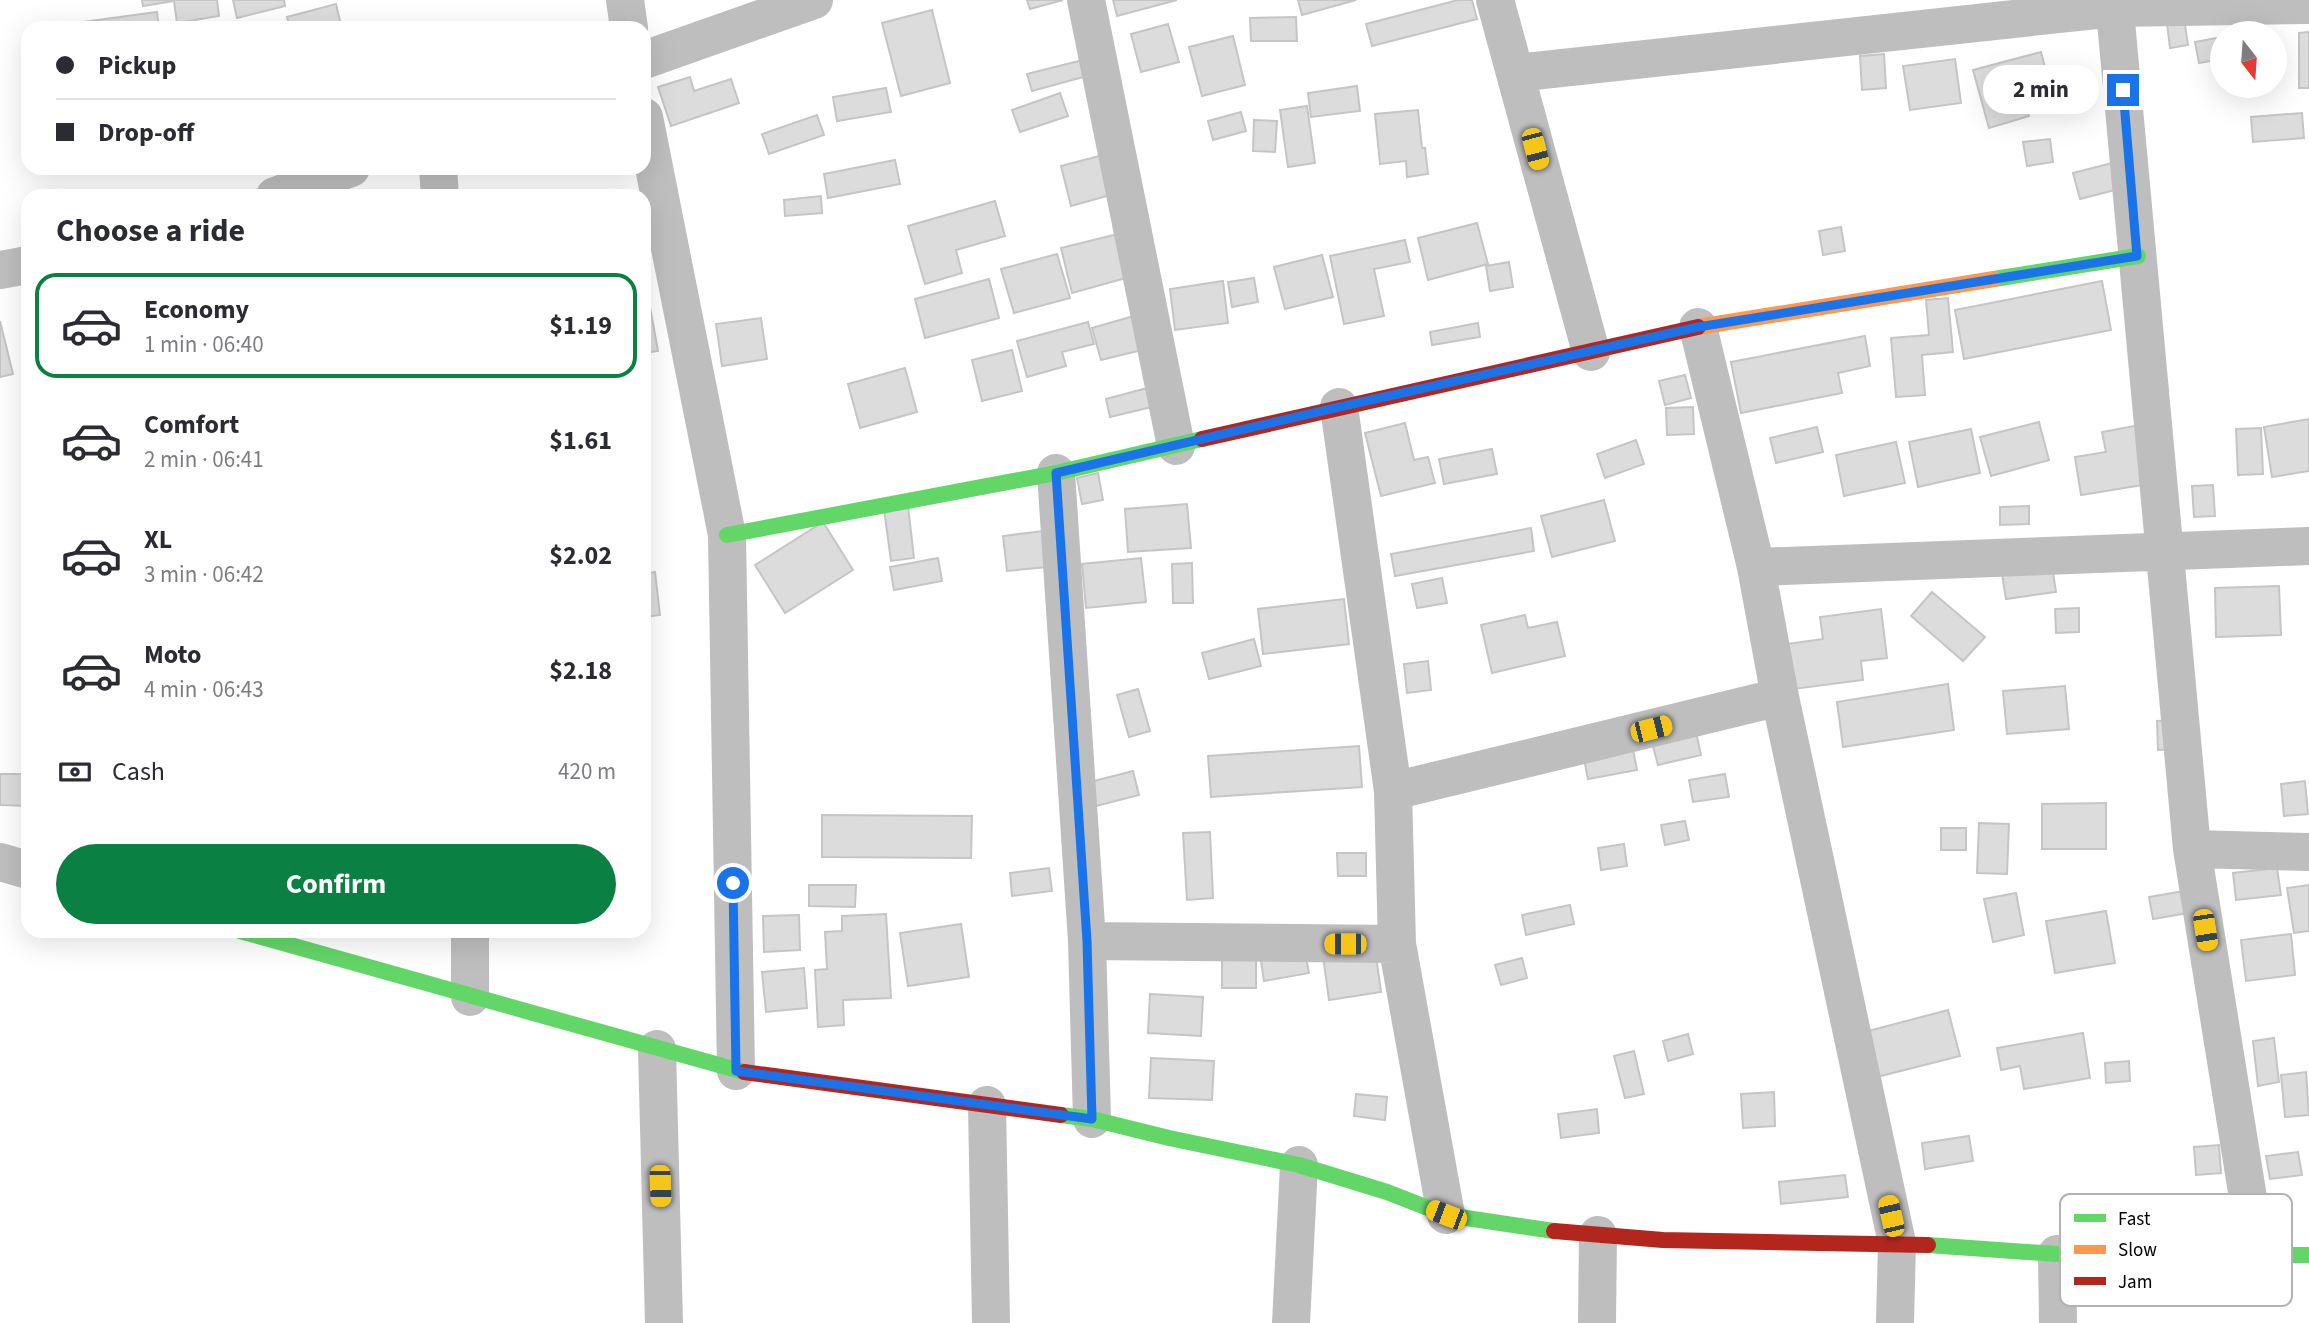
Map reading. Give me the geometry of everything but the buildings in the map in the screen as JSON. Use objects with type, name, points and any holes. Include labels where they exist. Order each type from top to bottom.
[{"type":"street","points":[[625,0],[628,21]]},
{"type":"street","points":[[651,58],[814,0]]},
{"type":"street","points":[[1086,0],[1176,446]]},
{"type":"street","points":[[1496,0],[1591,352]]},
{"type":"street","points":[[1515,73],[2115,4],[2309,5]]},
{"type":"street","points":[[2115,4],[2192,849],[2248,1194]]},
{"type":"street","points":[[651,153],[726,535],[736,1071]]},
{"type":"street","points":[[294,189],[332,175]]},
{"type":"street","points":[[726,535],[1056,473],[1698,327],[2137,256]]},
{"type":"street","points":[[0,270],[21,266]]},
{"type":"street","points":[[1698,327],[1756,567],[1780,697],[1897,1243],[1895,1323]]},
{"type":"street","points":[[1339,407],[1393,791],[1397,944],[1446,1215]]},
{"type":"street","points":[[1056,473],[1087,941],[1092,1119]]},
{"type":"street","points":[[1756,567],[2309,546]]},
{"type":"street","points":[[1393,791],[1780,697]]},
{"type":"street","points":[[2192,849],[2309,852]]},
{"type":"street","points":[[0,862],[21,868]]},
{"type":"street","points":[[264,938],[736,1071],[1092,1119],[1299,1165],[1387,1192],[1446,1215],[1555,1231],[1663,1240],[1897,1243],[2057,1254],[2058,1323]]},
{"type":"street","points":[[470,938],[470,997]]},
{"type":"street","points":[[1087,941],[1397,944]]},
{"type":"street","points":[[657,1049],[664,1323]]},
{"type":"street","points":[[987,1105],[991,1323]]},
{"type":"street","points":[[1290,1323],[1299,1165]]},
{"type":"street","points":[[1597,1323],[1598,1235]]},
{"type":"traffic: fast","points":[[1994,279],[2138,256]]},
{"type":"traffic: fast","points":[[727,535],[1056,473],[1202,439]]},
{"type":"traffic: fast","points":[[265,938],[744,1072]]},
{"type":"traffic: fast","points":[[1061,1115],[1092,1119],[1299,1165],[1387,1192],[1446,1215],[1554,1231]]},
{"type":"traffic: fast","points":[[1928,1245],[2060,1254]]},
{"type":"traffic: fast","points":[[2292,1255],[2309,1255]]},
{"type":"traffic: slow","points":[[1698,327],[1994,279]]},
{"type":"traffic: jam","points":[[1202,439],[1698,327]]},
{"type":"traffic: jam","points":[[744,1072],[1061,1115]]},
{"type":"traffic: jam","points":[[1554,1231],[1663,1240],[1928,1245]]},
{"type":"route","points":[[733,883],[736,1071],[1092,1119],[1087,941],[1056,473],[1698,327],[2137,256],[2123,90]]}]
